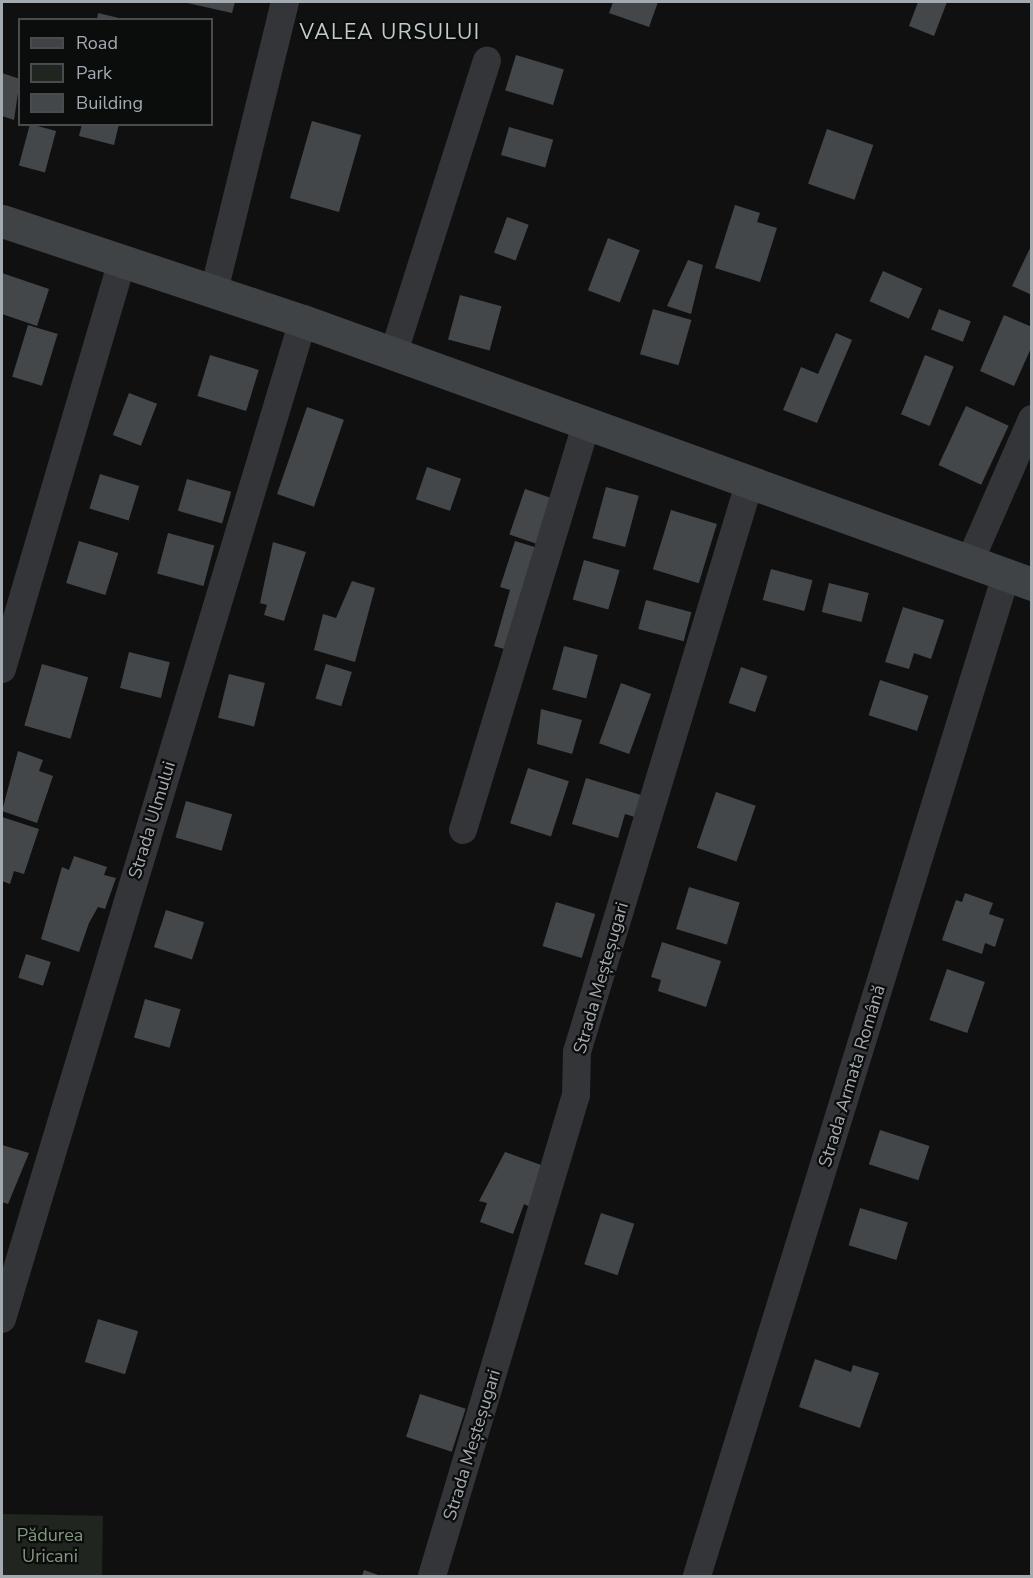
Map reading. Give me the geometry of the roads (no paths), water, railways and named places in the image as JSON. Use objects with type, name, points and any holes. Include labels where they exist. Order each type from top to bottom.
[{"type":"main road","points":[[2,221],[123,259],[303,321],[586,426],[1019,579]]},
{"type":"street","points":[[214,291],[285,2]]},
{"type":"street","points":[[393,355],[488,61]]},
{"type":"street","points":[[2,669],[123,259]]},
{"type":"street","name":"Strada Ulmului","points":[[2,1319],[303,321]]},
{"type":"street","points":[[970,561],[1032,419]]},
{"type":"street","points":[[463,830],[586,426]]},
{"type":"street","name":"Strada Meșteșugari","points":[[432,1576],[576,1095],[577,1052],[749,484]]},
{"type":"street","name":"Strada Armata Română","points":[[697,1576],[1019,579]]},
{"type":"district","name":"VALEA URSULUI","points":[[390,32]]},
{"type":"park label","name":"Pădurea Uricani","points":[[50,1546]]}]
